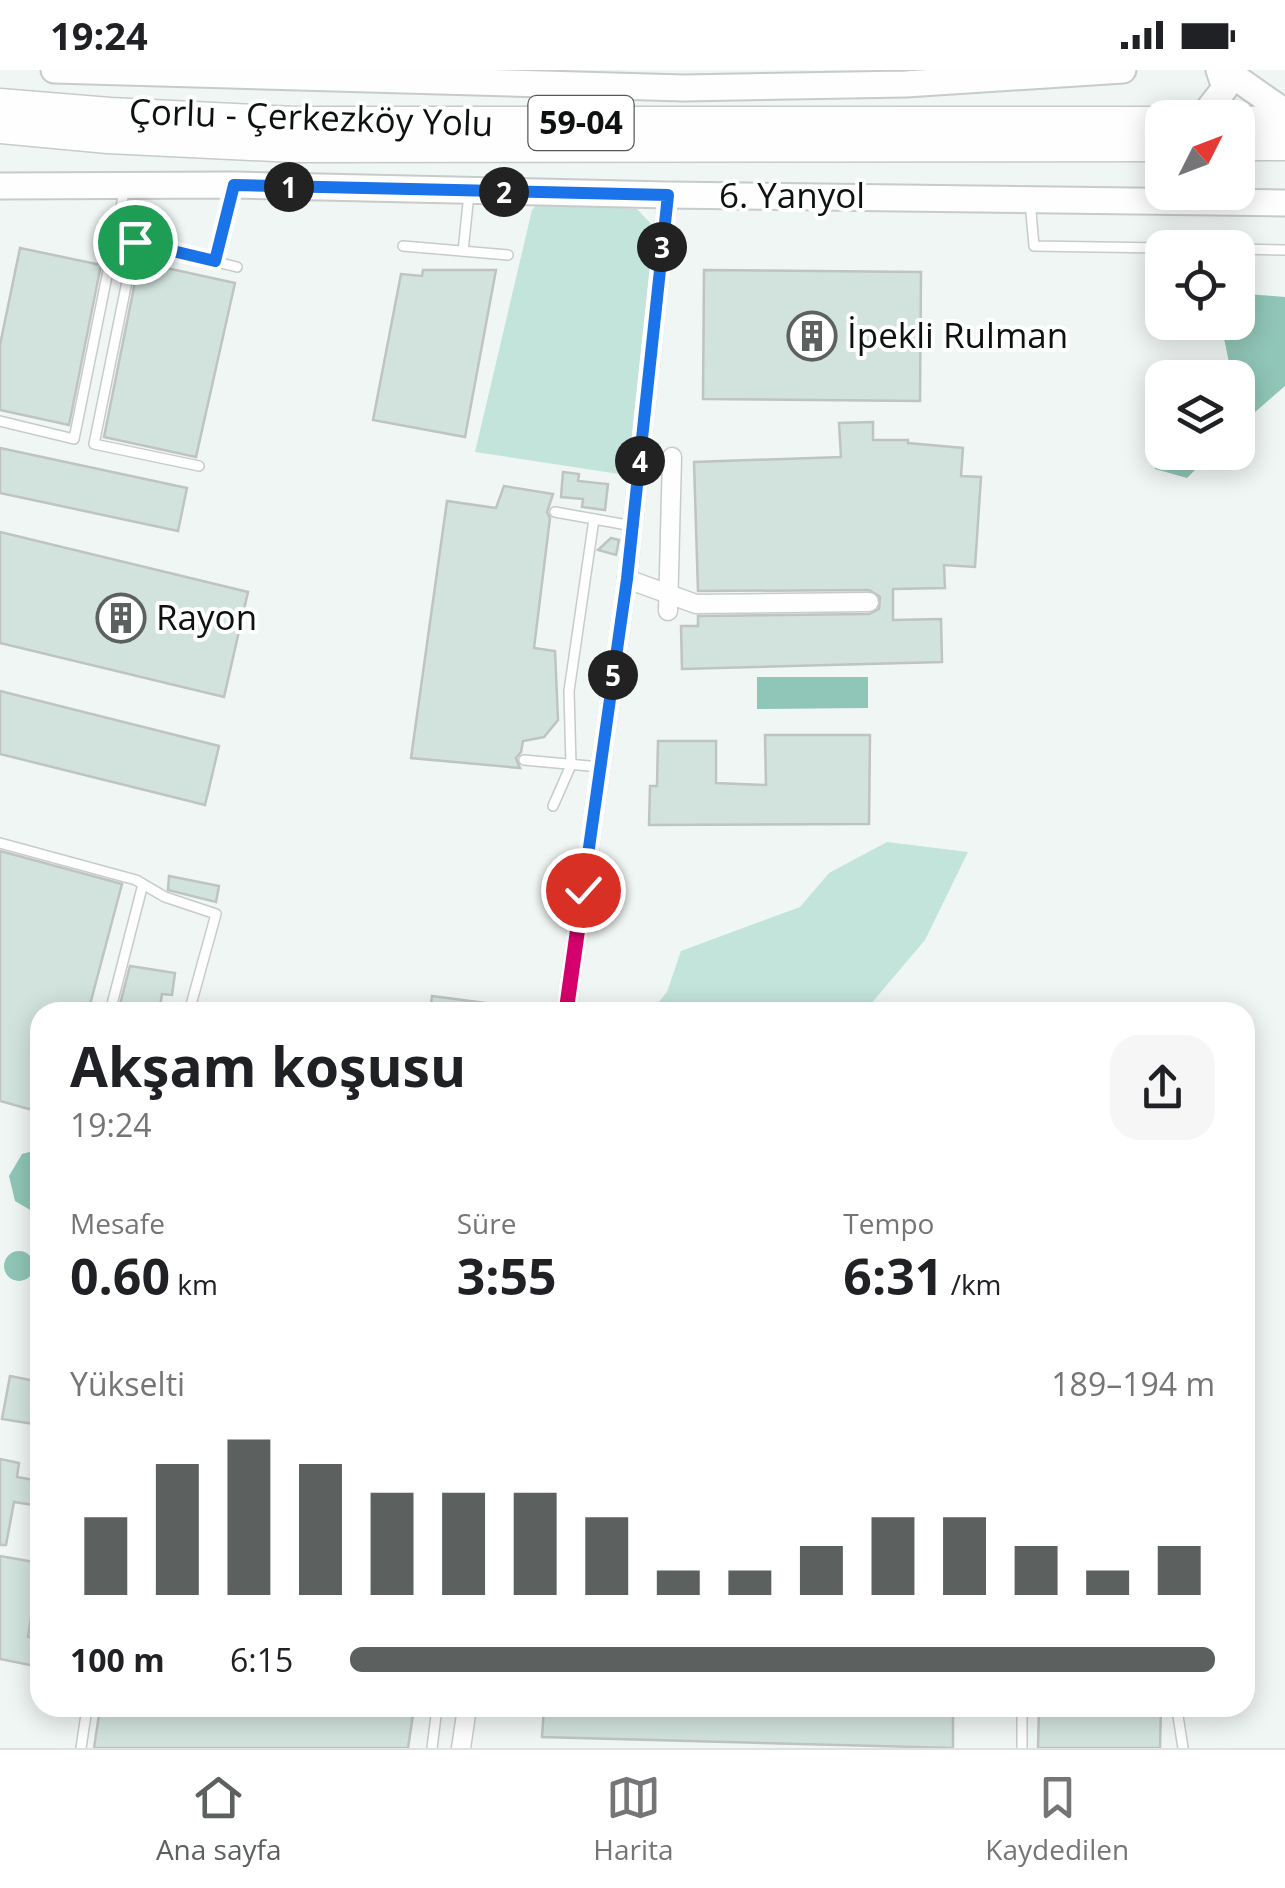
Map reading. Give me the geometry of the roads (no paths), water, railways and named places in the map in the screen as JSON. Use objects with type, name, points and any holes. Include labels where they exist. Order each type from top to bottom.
[{"type":"main road","points":[[54,70],[684,88],[906,84],[1123,70]]},
{"type":"main road","points":[[1222,70],[1285,112]]},
{"type":"main road","points":[[1215,100],[1225,88],[1222,70]]},
{"type":"main road","name":"Çorlu - Çerkezköy Yolu","points":[[0,102],[294,121],[1145,120]]},
{"type":"main road","points":[[1255,121],[1285,120]]},
{"type":"main road","name":"Çorlu - Çerkezköy Yolu","points":[[0,130],[294,148],[1145,147]]},
{"type":"main road","points":[[1255,146],[1285,146]]},
{"type":"main road","name":"6. Yanyol","points":[[2,193],[234,185],[1285,203]]},
{"type":"street","points":[[567,1002],[627,579],[668,195]]},
{"type":"street","points":[[668,612],[672,457]]},
{"type":"street","points":[[627,579],[696,604],[869,602]]},
{"type":"street","points":[[461,1748],[466,1717]]},
{"type":"lane","points":[[215,261],[234,185]]},
{"type":"lane","points":[[0,421],[74,439],[126,186]]},
{"type":"lane","points":[[463,251],[470,191]]},
{"type":"lane","points":[[1030,198],[1034,246],[1145,248]]},
{"type":"lane","points":[[199,466],[94,444],[135,242],[236,267]]},
{"type":"lane","points":[[403,246],[508,255]]},
{"type":"lane","points":[[1255,249],[1285,250]]},
{"type":"lane","points":[[554,512],[633,526]]},
{"type":"lane","points":[[553,806],[571,765],[569,691],[594,519]]},
{"type":"lane","points":[[524,760],[600,767]]},
{"type":"lane","points":[[0,844],[143,884],[165,897],[216,914],[192,1002]]},
{"type":"lane","points":[[113,1002],[143,884]]},
{"type":"lane","points":[[81,1748],[86,1717]]},
{"type":"lane","points":[[432,1748],[437,1717]]},
{"type":"lane","points":[[1022,1717],[1022,1748]]},
{"type":"lane","points":[[1178,1717],[1183,1748]]},
{"type":"place","name":"İpekli Rulman","points":[[812,336]]},
{"type":"place","name":"Rayon","points":[[121,618]]}]
